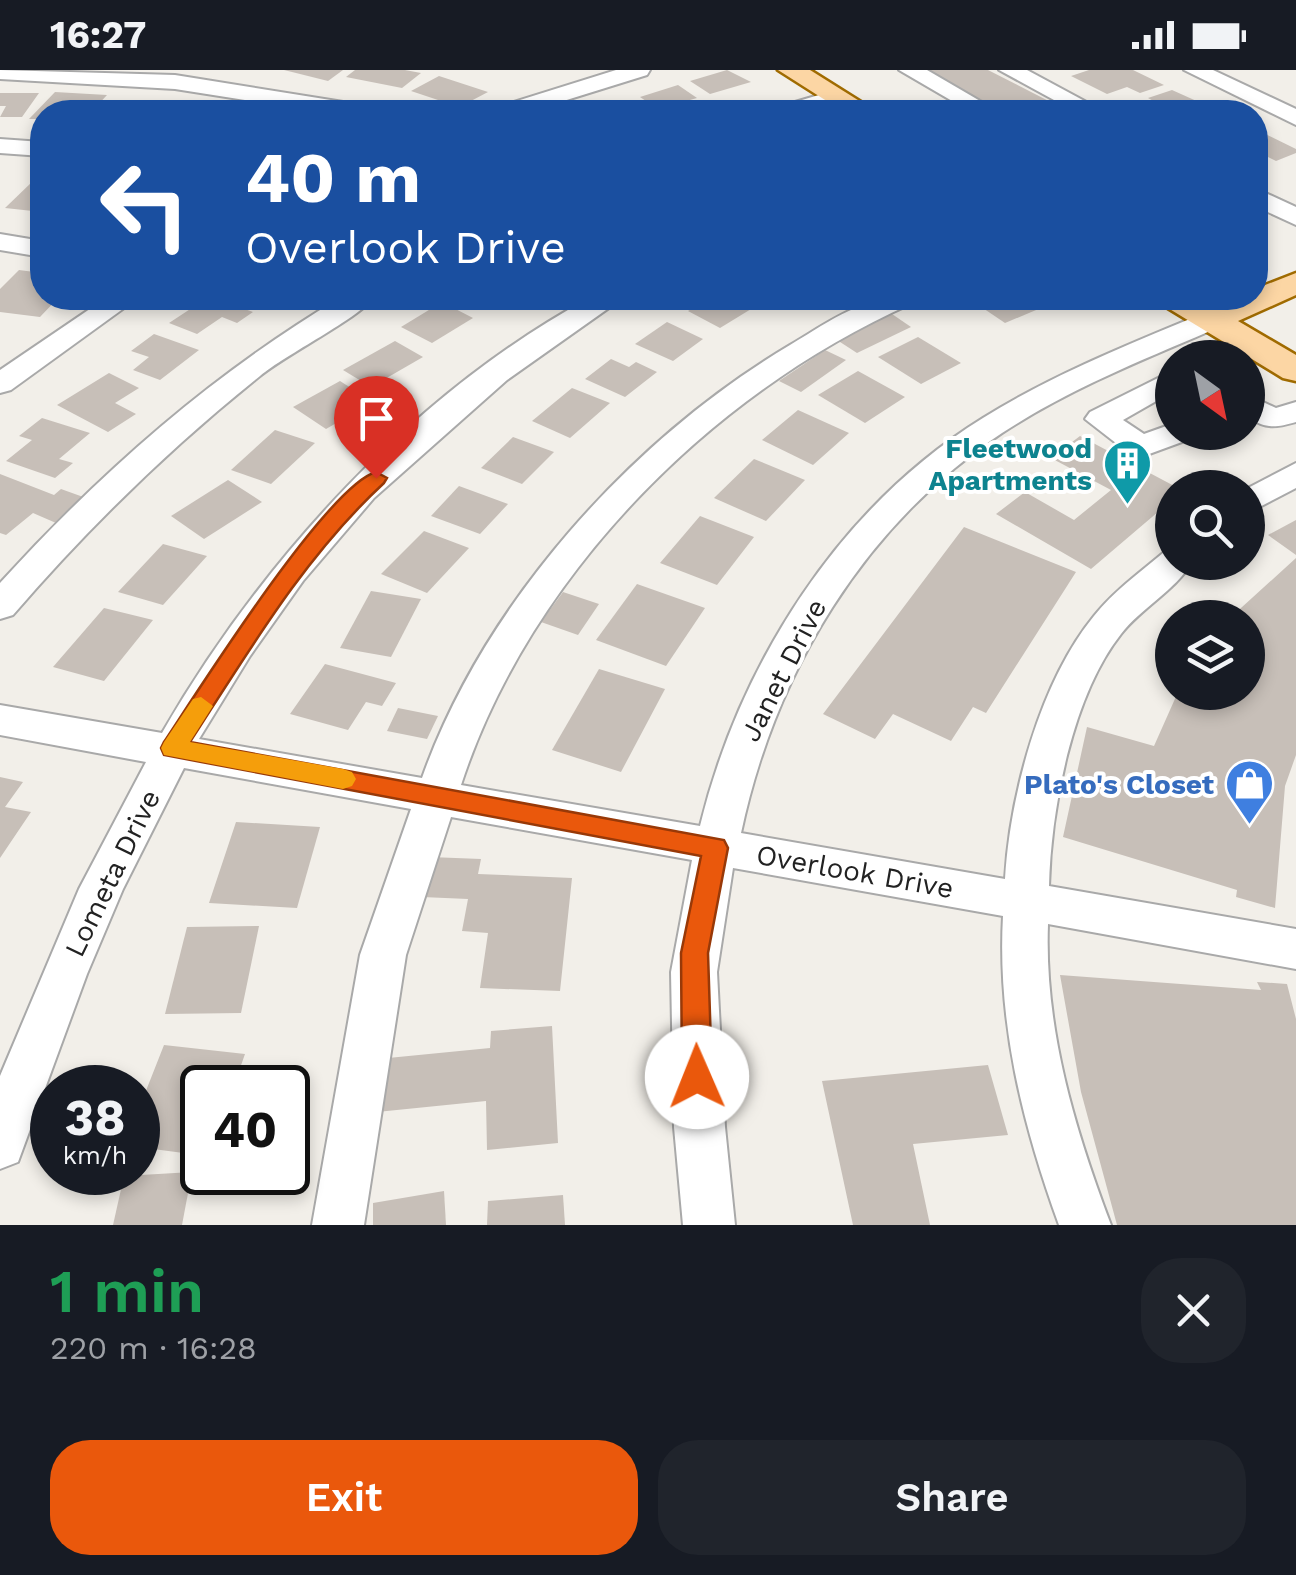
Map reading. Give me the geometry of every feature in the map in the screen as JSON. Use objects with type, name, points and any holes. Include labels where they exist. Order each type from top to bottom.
[{"type":"main road","points":[[790,70],[841,100]]},
{"type":"main road","points":[[1268,295],[1296,283]]},
{"type":"main road","points":[[1195,310],[1296,370]]},
{"type":"main road","points":[[1212,320],[1235,310]]},
{"type":"street","points":[[545,70],[587,85]]},
{"type":"street","points":[[542,100],[639,70]]},
{"type":"street","points":[[910,70],[965,100]]},
{"type":"street","points":[[1010,70],[1069,100]]},
{"type":"street","points":[[1195,70],[1258,100]]},
{"type":"street","points":[[0,72],[176,82],[288,100]]},
{"type":"street","points":[[826,100],[836,97]]},
{"type":"street","points":[[1268,105],[1296,118]]},
{"type":"street","points":[[0,146],[30,148]]},
{"type":"street","points":[[1268,203],[1296,217]]},
{"type":"street","points":[[0,242],[30,247]]},
{"type":"street","points":[[5,374],[105,310]]},
{"type":"street","points":[[0,606],[32,568],[148,456],[258,362],[339,310]]},
{"type":"street","name":"Lometa Drive","points":[[0,1144],[91,907],[173,748],[276,591],[350,503],[504,366],[590,310]]},
{"type":"street","points":[[338,1225],[383,955],[461,724],[509,640],[571,555],[660,454],[757,377],[874,310]]},
{"type":"street","name":"Janet Drive","points":[[710,1225],[697,1077],[694,953],[735,768],[757,708],[798,629],[866,535],[909,490],[961,447],[1021,407],[1212,320]]},
{"type":"street","points":[[1155,389],[1101,418],[1141,447],[1155,441]]},
{"type":"street","points":[[1265,415],[1272,419],[1296,412]]},
{"type":"street","points":[[1265,420],[1296,427]]},
{"type":"street","points":[[1265,492],[1296,474]]},
{"type":"street","points":[[1086,1225],[1052,1137],[1023,964],[1038,786],[1056,724],[1092,647],[1124,606],[1155,580]]},
{"type":"street","name":"Overlook Drive","points":[[0,720],[1296,949]]},
{"type":"building","points":[[284,70],[343,70],[328,81]]},
{"type":"building","points":[[355,70],[421,73],[402,88],[346,77]]},
{"type":"building","points":[[727,70],[751,82],[710,94],[690,81]]},
{"type":"building","points":[[924,70],[988,70],[1047,100],[980,100]]},
{"type":"building","points":[[1089,70],[1133,70],[1164,85],[1140,93],[1127,87],[1107,94],[1071,76]]},
{"type":"building","points":[[439,76],[488,92],[473,100],[438,100],[411,91]]},
{"type":"building","points":[[678,85],[697,98],[644,100],[640,97]]},
{"type":"building","points":[[1172,90],[1194,100],[1152,100],[1148,98]]},
{"type":"building","points":[[55,92],[107,95],[102,100],[47,100]]},
{"type":"building","points":[[0,93],[39,93],[30,100],[22,117],[0,117],[6,106],[0,106]]},
{"type":"building","points":[[1268,135],[1296,149],[1296,153],[1276,161],[1268,157]]},
{"type":"building","points":[[30,184],[30,211],[5,208]]},
{"type":"building","points":[[19,270],[30,271],[30,310],[47,310],[40,317],[0,312],[0,289]]},
{"type":"building","points":[[189,310],[253,312],[237,323],[222,317],[197,334],[169,323]]},
{"type":"building","points":[[429,310],[458,310],[473,318],[432,343],[401,327]]},
{"type":"building","points":[[690,310],[749,310],[720,328]]},
{"type":"building","points":[[986,310],[1036,310],[1005,323]]},
{"type":"building","points":[[892,314],[911,327],[857,353],[837,340]]},
{"type":"building","points":[[667,322],[703,339],[673,361],[635,344]]},
{"type":"building","points":[[154,334],[199,350],[160,380],[133,370],[149,357],[131,351]]},
{"type":"building","points":[[918,337],[961,363],[921,384],[878,357]]},
{"type":"building","points":[[395,341],[423,357],[371,387],[343,370]]},
{"type":"building","points":[[825,350],[846,360],[801,392],[779,381]]},
{"type":"building","points":[[611,359],[629,367],[636,362],[657,372],[625,397],[585,379]]},
{"type":"building","points":[[858,371],[905,397],[865,423],[818,395]]},
{"type":"building","points":[[109,373],[139,388],[115,403],[136,414],[108,432],[57,405]]},
{"type":"building","points":[[340,381],[373,402],[326,429],[293,407]]},
{"type":"building","points":[[572,388],[610,403],[570,438],[532,421]]},
{"type":"building","points":[[798,410],[849,433],[813,465],[762,440]]},
{"type":"building","points":[[42,418],[90,433],[59,459],[73,463],[55,478],[6,461],[32,440],[19,436]]},
{"type":"building","points":[[275,430],[315,443],[271,484],[231,470]]},
{"type":"building","name":"Fleetwood Apartments","points":[[1080,436],[1155,476],[1155,514],[1091,569],[996,514],[1025,492],[1074,520],[1111,490],[1051,458]]},
{"type":"building","points":[[513,437],[554,452],[522,484],[481,468]]},
{"type":"building","points":[[754,459],[805,480],[766,521],[714,498]]},
{"type":"building","points":[[0,474],[54,495],[61,489],[86,498],[56,523],[33,513],[6,535],[0,533]]},
{"type":"building","points":[[228,480],[262,502],[204,539],[171,516]]},
{"type":"building","points":[[459,486],[508,504],[480,534],[431,516]]},
{"type":"building","points":[[700,516],[754,537],[717,585],[660,563]]},
{"type":"building","points":[[1296,520],[1296,555],[1268,535]]},
{"type":"building","points":[[964,527],[1076,572],[986,713],[973,707],[951,741],[893,714],[875,739],[823,714]]},
{"type":"building","points":[[424,531],[469,548],[427,593],[381,574]]},
{"type":"building","points":[[163,544],[207,556],[163,605],[118,592]]},
{"type":"building","points":[[1296,558],[1296,755],[1285,786],[1275,908],[1236,897],[1237,890],[1063,837],[1087,727],[1154,746],[1170,710],[1265,710],[1265,600],[1250,600]]},
{"type":"building","points":[[637,584],[705,608],[666,666],[596,640]]},
{"type":"building","points":[[371,591],[421,599],[391,657],[340,648]]},
{"type":"building","points":[[563,592],[599,604],[578,635],[541,622]]},
{"type":"building","points":[[104,608],[153,620],[104,681],[53,667]]},
{"type":"building","points":[[325,664],[396,683],[382,706],[366,702],[348,730],[290,714]]},
{"type":"building","points":[[599,669],[665,689],[621,772],[552,750]]},
{"type":"building","points":[[398,708],[438,716],[427,739],[387,731]]},
{"type":"building","points":[[0,777],[23,782],[5,807],[31,812],[0,858]]},
{"type":"building","points":[[236,822],[320,827],[297,908],[209,903]]},
{"type":"building","points":[[430,857],[481,859],[478,874],[572,878],[560,991],[480,988],[488,933],[462,931],[468,899],[422,897]]},
{"type":"building","points":[[259,926],[241,1013],[165,1014],[187,927]]},
{"type":"building","points":[[1060,975],[1261,990],[1257,982],[1287,984],[1296,1019],[1296,1225],[1117,1225],[1081,1092]]},
{"type":"building","points":[[552,1026],[558,1143],[487,1150],[486,1101],[377,1112],[378,1059],[490,1048],[491,1031]]},
{"type":"building","points":[[164,1045],[245,1054],[241,1065],[180,1065],[180,1153],[160,1150],[160,1065],[156,1065]]},
{"type":"building","points":[[988,1065],[1008,1135],[913,1144],[930,1225],[853,1225],[822,1081]]},
{"type":"building","points":[[180,1173],[180,1195],[188,1195],[182,1225],[113,1225],[120,1195],[160,1195],[160,1174]]},
{"type":"building","points":[[444,1191],[446,1225],[373,1225],[373,1203]]},
{"type":"building","points":[[563,1195],[565,1225],[487,1225],[488,1201]]},
{"type":"slow traffic","points":[[201,706],[173,748],[343,779]]},
{"type":"place","name":"Fleetwood Apartments","points":[[1127,506]]},
{"type":"place","name":"Plato's Closet","points":[[1249,826]]},
{"type":"route","points":[[376,478],[276,591],[173,748],[715,848],[694,953],[697,1077]]}]
